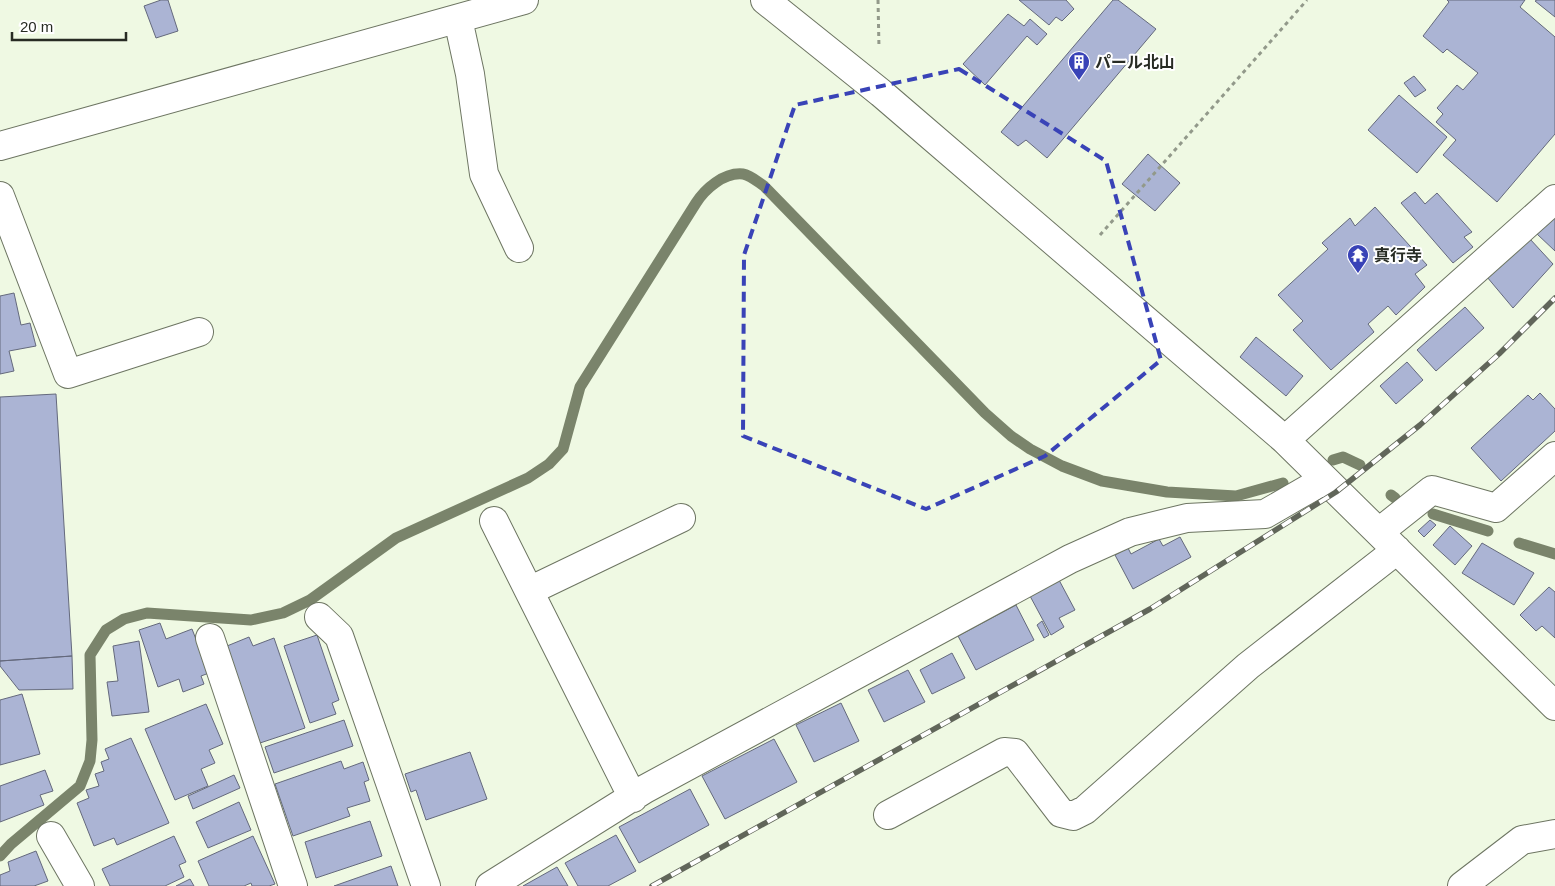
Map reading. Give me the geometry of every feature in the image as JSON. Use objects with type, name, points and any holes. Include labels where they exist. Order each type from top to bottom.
[{"type":"street","points":[[0,146],[524,0]]},
{"type":"street","points":[[765,0],[881,93],[1286,440],[1324,480],[1555,706]]},
{"type":"street","points":[[458,19],[470,74],[484,174],[518,248]]},
{"type":"street","points":[[0,196],[68,374],[199,332]]},
{"type":"street","points":[[1286,440],[1555,199]]},
{"type":"street","points":[[888,815],[1004,752],[1015,753],[1061,813],[1073,816],[1085,810],[1388,541],[1432,490],[1496,508],[1555,456]]},
{"type":"street","points":[[490,886],[645,789],[1070,559],[1121,536],[1187,518],[1265,514],[1324,480]]},
{"type":"street","points":[[529,591],[681,518]]},
{"type":"street","points":[[494,521],[633,798]]},
{"type":"street","points":[[320,617],[339,636],[426,886]]},
{"type":"street","points":[[210,638],[293,886]]},
{"type":"street","points":[[1462,886],[1522,840],[1555,834]]},
{"type":"street","points":[[52,836],[80,886]]},
{"type":"path","points":[[1076,262],[1307,0]]},
{"type":"highlighted area","points":[[959,69],[1106,161],[1161,360],[1045,456],[926,509],[743,436],[744,255],[795,105]]},
{"type":"building","points":[[161,0],[168,0],[178,31],[156,38],[144,6]]},
{"type":"building","points":[[1019,0],[1066,0],[1074,9],[1062,21],[1056,17],[1049,25]]},
{"type":"building","name":"パール北山","points":[[1113,0],[1118,0],[1156,29],[1047,158],[1026,140],[1018,146],[1001,132]]},
{"type":"building","points":[[1447,0],[1525,0],[1520,7],[1555,37],[1555,134],[1497,202],[1443,155],[1456,140],[1436,122],[1443,114],[1437,108],[1457,85],[1463,90],[1478,73],[1447,49],[1443,53],[1423,36],[1449,2]]},
{"type":"building","points":[[1555,0],[1555,17],[1535,1]]},
{"type":"building","points":[[1008,14],[1024,26],[1030,19],[1047,34],[1037,45],[1027,36],[985,85],[963,64]]},
{"type":"building","points":[[1414,76],[1426,90],[1415,97],[1404,83]]},
{"type":"building","points":[[1399,95],[1447,137],[1417,173],[1368,130]]},
{"type":"building","points":[[1148,154],[1180,183],[1155,211],[1122,184]]},
{"type":"building","points":[[1415,192],[1425,204],[1437,193],[1472,232],[1464,237],[1473,247],[1453,263],[1401,203]]},
{"type":"building","points":[[1375,207],[1427,265],[1415,274],[1425,287],[1396,315],[1388,306],[1368,324],[1374,332],[1331,370],[1293,330],[1303,321],[1278,295],[1328,249],[1322,243],[1350,218],[1355,226]]},
{"type":"building","points":[[1555,218],[1555,251],[1537,234]]},
{"type":"building","points":[[1530,239],[1553,264],[1513,308],[1487,277]]},
{"type":"building","points":[[14,293],[21,325],[30,323],[36,346],[9,351],[14,371],[0,374],[0,296]]},
{"type":"building","points":[[1465,307],[1484,328],[1436,371],[1417,350]]},
{"type":"building","points":[[1256,337],[1303,376],[1286,396],[1240,357]]},
{"type":"building","points":[[1407,362],[1423,380],[1396,404],[1380,386]]},
{"type":"building","points":[[1540,393],[1555,409],[1555,431],[1501,481],[1471,448],[1528,395],[1533,400]]},
{"type":"building","points":[[56,394],[72,656],[0,661],[0,397]]},
{"type":"building","points":[[1430,520],[1436,525],[1424,537],[1418,531]]},
{"type":"building","points":[[1450,526],[1472,546],[1455,565],[1433,545]]},
{"type":"building","points":[[1180,537],[1191,557],[1133,589],[1115,555],[1128,548],[1131,554],[1159,539],[1163,546]]},
{"type":"building","points":[[1482,543],[1534,573],[1514,605],[1462,573]]},
{"type":"building","points":[[1059,580],[1075,610],[1059,618],[1064,627],[1051,635],[1030,596]]},
{"type":"building","points":[[1549,587],[1555,592],[1555,638],[1542,626],[1536,631],[1520,615]]},
{"type":"building","points":[[1016,605],[1034,640],[976,670],[958,636]]},
{"type":"building","points":[[1042,621],[1049,635],[1044,638],[1037,625]]},
{"type":"building","points":[[160,623],[166,639],[192,629],[209,673],[201,676],[204,684],[183,692],[179,679],[158,687],[139,630]]},
{"type":"building","points":[[317,635],[339,700],[332,703],[336,714],[310,723],[284,646]]},
{"type":"building","points":[[249,637],[253,646],[274,638],[305,728],[260,743],[227,646]]},
{"type":"building","points":[[139,641],[149,712],[112,716],[107,682],[118,681],[113,646]]},
{"type":"building","points":[[952,653],[965,678],[932,694],[920,670]]},
{"type":"building","points":[[72,656],[73,689],[19,690],[0,666],[0,661]]},
{"type":"building","points":[[908,670],[925,702],[884,722],[868,690]]},
{"type":"building","points":[[22,694],[40,754],[0,765],[0,700]]},
{"type":"building","points":[[841,703],[859,741],[814,762],[796,725]]},
{"type":"building","points":[[206,704],[223,744],[209,750],[215,763],[201,769],[208,786],[175,800],[145,729]]},
{"type":"building","points":[[344,720],[353,746],[274,773],[265,747]]},
{"type":"building","points":[[131,738],[169,823],[117,845],[114,838],[94,846],[77,803],[89,798],[86,790],[99,786],[95,774],[104,771],[101,762],[109,759],[105,749]]},
{"type":"building","points":[[774,739],[797,782],[725,819],[702,776]]},
{"type":"building","points":[[470,752],[487,799],[426,820],[416,790],[411,792],[405,774]]},
{"type":"building","points":[[341,761],[344,769],[363,762],[369,780],[364,782],[370,801],[347,808],[350,816],[293,836],[275,784]]},
{"type":"building","points":[[45,770],[53,791],[40,795],[44,805],[0,822],[0,786]]},
{"type":"building","points":[[234,775],[240,788],[193,809],[188,796]]},
{"type":"building","points":[[690,789],[709,825],[639,863],[619,827]]},
{"type":"building","points":[[239,802],[251,830],[208,848],[196,822]]},
{"type":"building","points":[[370,821],[382,856],[316,878],[305,842]]},
{"type":"building","points":[[616,835],[636,871],[608,886],[578,886],[565,863]]},
{"type":"building","points":[[174,836],[186,862],[179,865],[184,877],[165,886],[110,886],[102,869]]},
{"type":"building","points":[[253,836],[275,884],[269,886],[252,886],[251,883],[244,886],[209,886],[198,861]]},
{"type":"building","points":[[36,851],[48,881],[34,886],[0,886],[0,875],[10,871],[8,862]]},
{"type":"building","points":[[391,866],[398,886],[334,886]]},
{"type":"building","points":[[557,867],[568,886],[523,886]]},
{"type":"building","points":[[190,879],[194,886],[176,886]]},
{"type":"waterway","points":[[0,856],[11,844],[80,786],[90,761],[92,740],[90,655],[106,630],[124,619],[147,613],[251,620],[283,613],[310,600],[396,538],[528,478],[549,464],[563,449],[580,387],[696,203],[704,192],[716,182],[729,176],[743,174],[764,186],[985,413],[1011,436],[1030,449],[1062,466],[1102,481],[1167,492],[1236,496],[1283,483]]},
{"type":"waterway","points":[[1333,460],[1343,457],[1360,465]]},
{"type":"waterway","points":[[1391,495],[1395,498]]},
{"type":"waterway","points":[[1433,514],[1488,531]]},
{"type":"waterway","points":[[1519,543],[1555,554]]},
{"type":"railway","points":[[652,886],[1150,609],[1336,492],[1420,425],[1499,354],[1555,298]]},
{"type":"place","name":"パール北山","points":[[1079,81]]},
{"type":"place","name":"真行寺","points":[[1358,274]]}]
